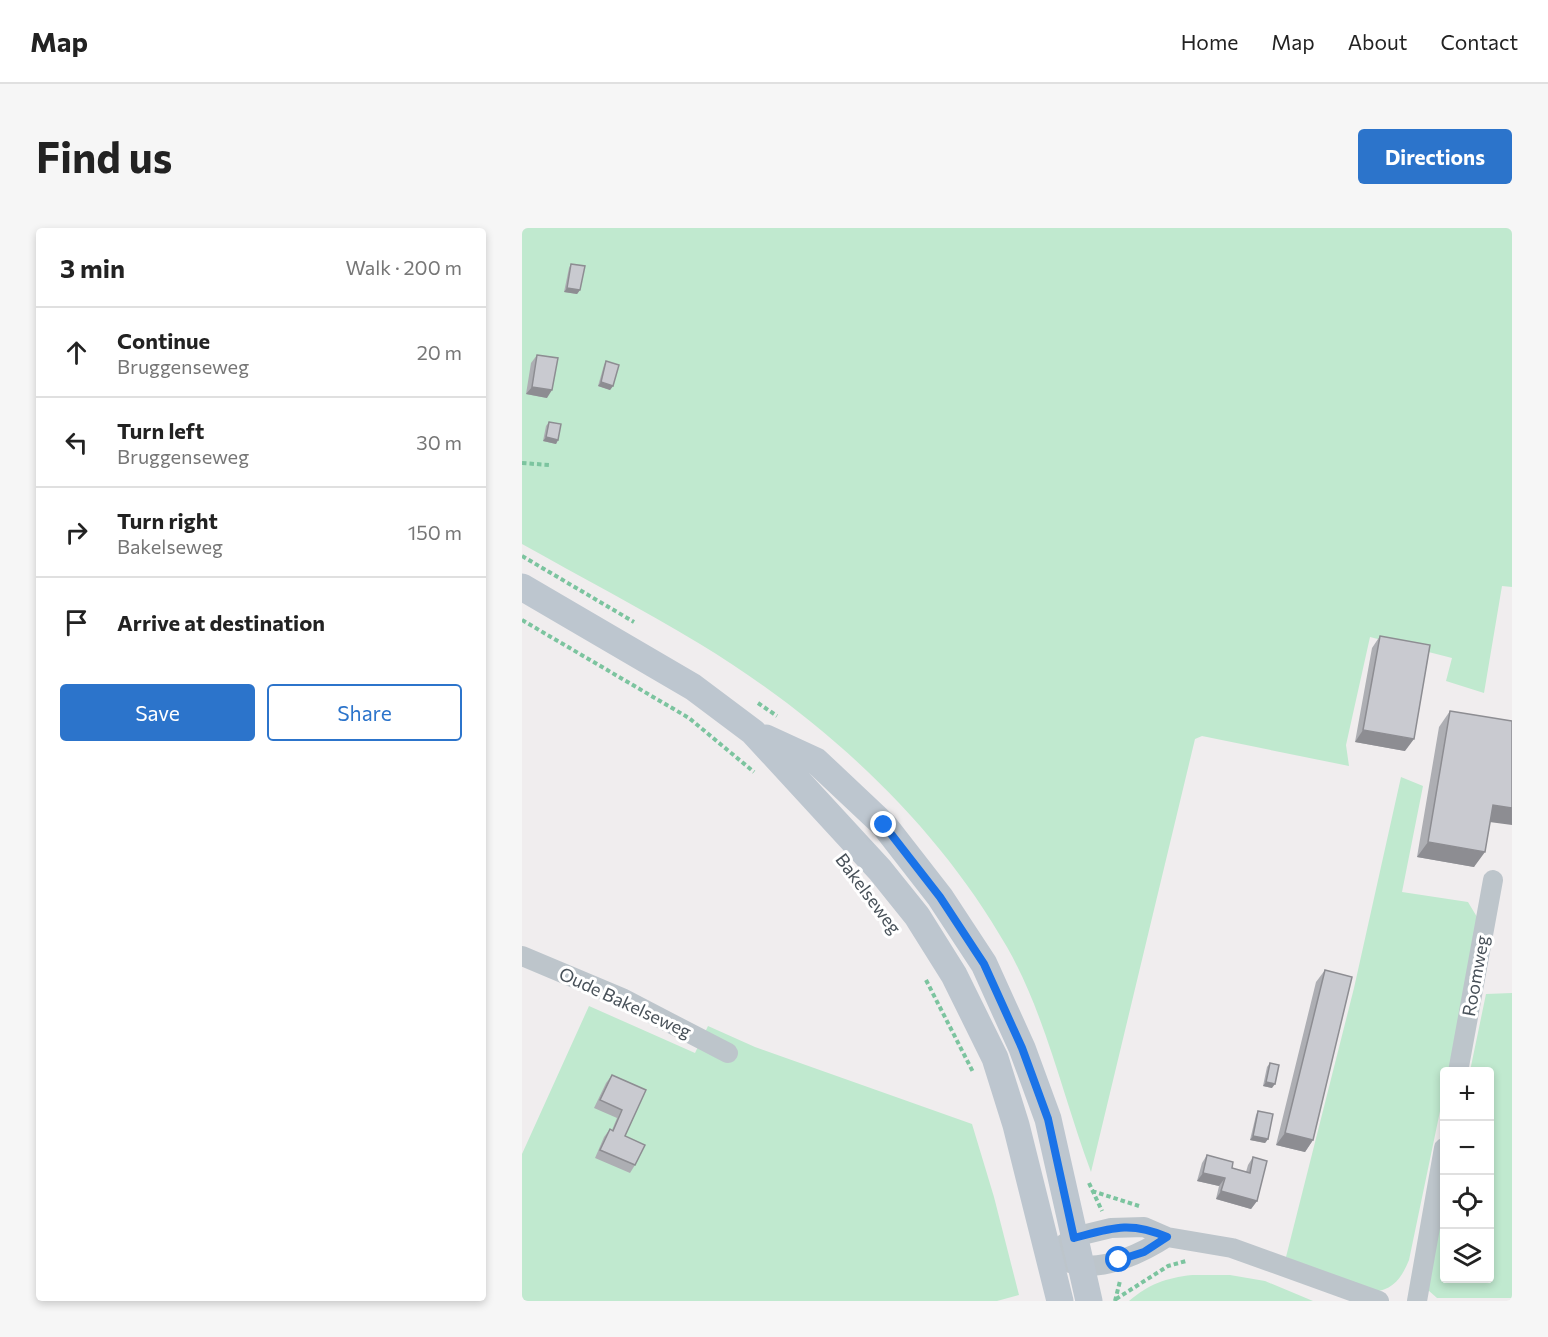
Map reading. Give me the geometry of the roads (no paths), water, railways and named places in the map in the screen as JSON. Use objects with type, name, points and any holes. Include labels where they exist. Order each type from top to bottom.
[{"type":"main road","name":"Bakelseweg","points":[[522,587],[693,687],[753,732],[880,870],[917,916],[954,975],[995,1058],[1016,1125],[1060,1301]]},
{"type":"main road","name":"Bakelseweg","points":[[753,732],[816,761],[884,825],[940,897],[984,964],[1022,1048],[1048,1119],[1089,1301]]},
{"type":"street","name":"Roomweg","points":[[1459,1067],[1493,880]]},
{"type":"street","name":"Oude Bakelseweg","points":[[522,956],[621,998],[728,1053]]},
{"type":"street","points":[[1417,1301],[1440,1171]]},
{"type":"street","points":[[1047,1256],[1074,1238],[1111,1228],[1144,1227],[1167,1237],[1232,1248],[1379,1301]]},
{"type":"street","points":[[1047,1256],[1080,1266],[1119,1260],[1144,1252],[1167,1237]]}]
